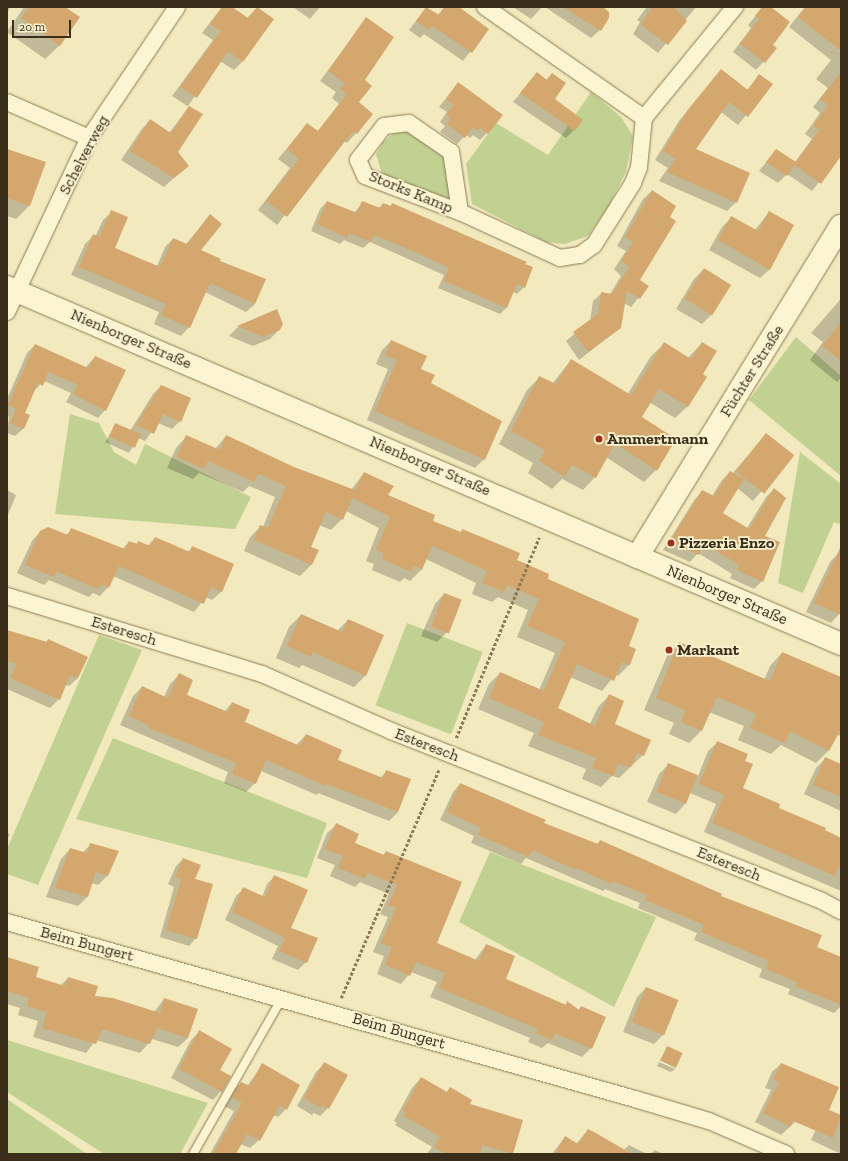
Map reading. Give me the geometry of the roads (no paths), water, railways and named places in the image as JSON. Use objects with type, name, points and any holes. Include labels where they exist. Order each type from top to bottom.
[{"type":"main road","name":"Füchter Straße","points":[[637,557],[841,226]]},
{"type":"main road","name":"Nienborger Straße","points":[[12,289],[548,516],[637,557],[841,644]]},
{"type":"street","name":"Schelverweg","points":[[7,312],[12,289],[89,138],[177,7]]},
{"type":"street","points":[[485,7],[644,118],[735,7]]},
{"type":"street","points":[[7,102],[89,138]]},
{"type":"street","name":"Storks Kamp","points":[[460,212],[451,152],[409,123],[384,126],[358,160],[365,176],[460,212],[560,258],[580,256],[594,245],[633,183],[639,167],[644,118]]},
{"type":"street","name":"Esteresch","points":[[7,596],[262,674],[448,753],[822,901],[841,911]]},
{"type":"street","name":"Beim Bungert","points":[[7,922],[334,1012],[709,1121],[786,1154]]},
{"type":"lane","points":[[193,1154],[282,998]]},
{"type":"place","name":"Ammertmann","points":[[599,439]]},
{"type":"place","name":"Pizzeria Enzo","points":[[671,543]]},
{"type":"place","name":"Markant","points":[[669,650]]}]
